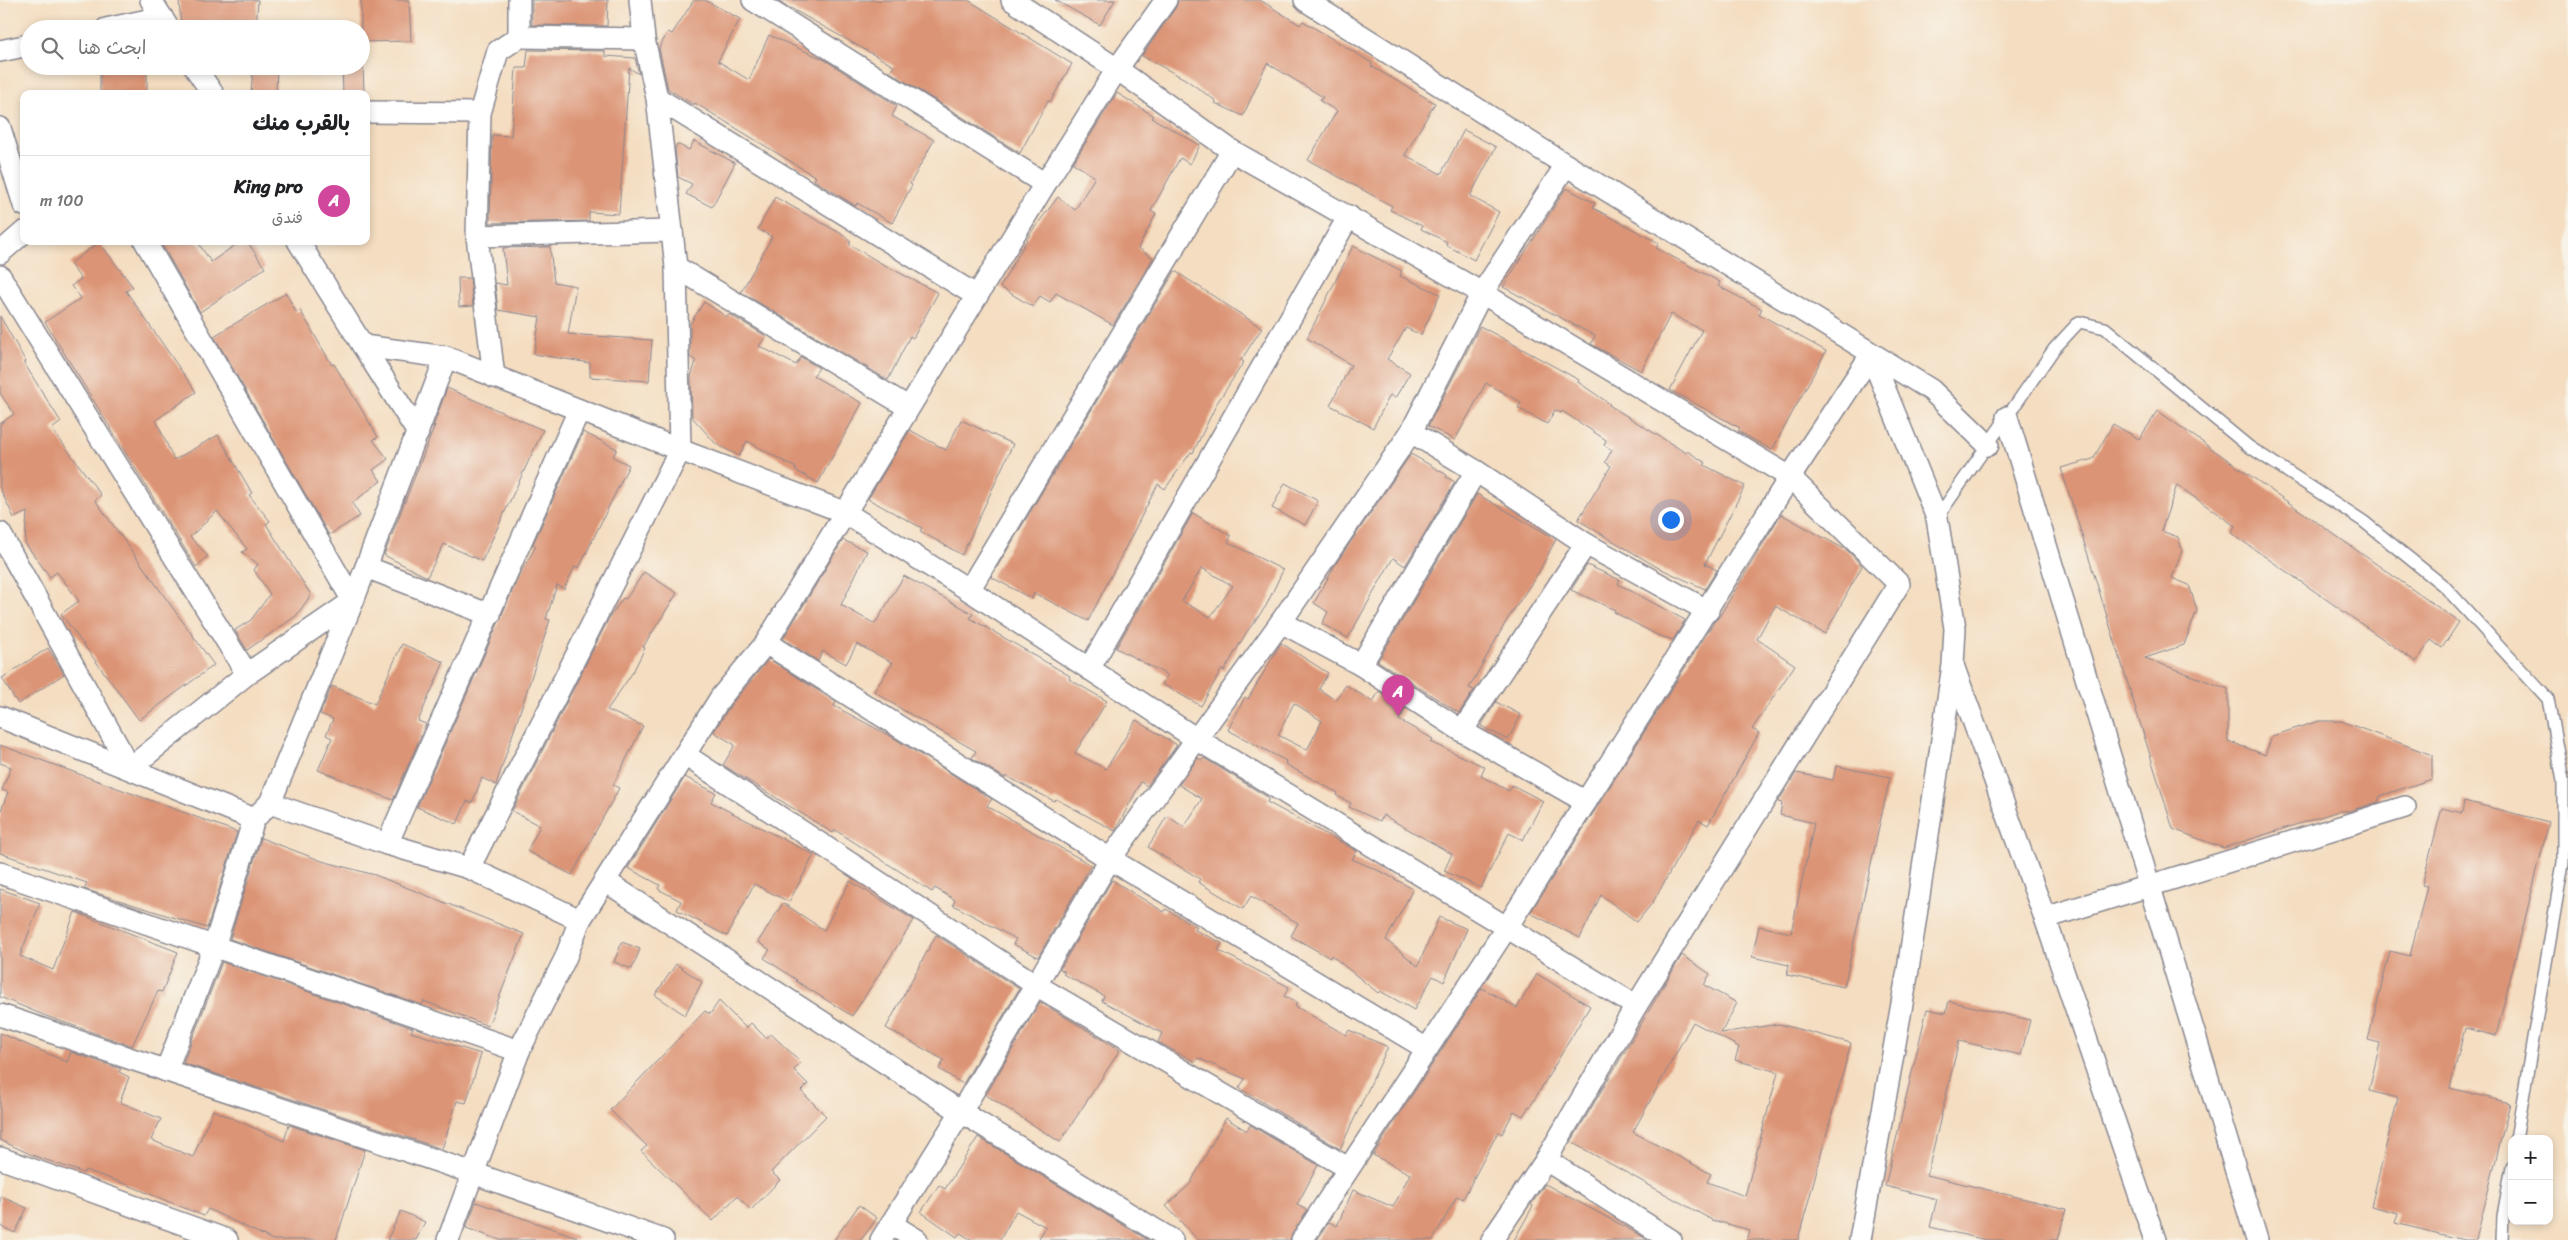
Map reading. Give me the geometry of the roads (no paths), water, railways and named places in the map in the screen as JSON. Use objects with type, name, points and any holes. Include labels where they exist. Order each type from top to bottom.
[{"type":"street","points":[[519,0],[519,37]]},
{"type":"street","points":[[469,868],[680,450],[676,267],[658,98],[644,39],[640,0]]},
{"type":"street","points":[[753,0],[1045,184]]},
{"type":"street","points":[[1012,0],[1117,69],[1232,151],[1350,216],[1482,293],[1790,477],[1899,584],[1636,1006],[1546,1160],[1492,1240]]},
{"type":"street","points":[[448,1240],[519,1051],[565,959],[580,920],[721,698],[766,643],[1045,184],[1117,69],[1166,0]]},
{"type":"street","points":[[1305,0],[1566,165],[1931,390],[1988,445]]},
{"type":"street","points":[[141,20],[161,15]]},
{"type":"street","points":[[494,376],[477,236],[480,113],[498,51],[519,37],[644,39]]},
{"type":"street","points":[[0,51],[20,47]]},
{"type":"street","points":[[200,75],[210,90]]},
{"type":"street","points":[[658,98],[977,296]]},
{"type":"street","points":[[370,112],[480,113]]},
{"type":"street","points":[[0,128],[20,192]]},
{"type":"street","points":[[968,590],[1232,151]]},
{"type":"street","points":[[917,1240],[886,1232],[961,1112],[1110,859],[1195,738],[1281,622],[1411,432],[1482,293],[1566,165]]},
{"type":"street","points":[[1090,670],[1350,216]]},
{"type":"street","points":[[477,236],[672,230]]},
{"type":"street","points":[[0,253],[20,236]]},
{"type":"street","points":[[147,245],[352,601]]},
{"type":"street","points":[[300,245],[418,433]]},
{"type":"street","points":[[676,267],[908,407]]},
{"type":"street","points":[[0,276],[247,674]]},
{"type":"street","points":[[363,346],[446,358],[844,512],[968,590],[1195,738],[1636,1006]]},
{"type":"street","points":[[1302,1240],[1506,927],[1708,611],[1790,477],[1871,354]]},
{"type":"street","points":[[1860,1240],[1908,970],[1953,665],[1955,628],[1937,518],[1871,354]]},
{"type":"street","points":[[166,1071],[214,947],[254,819],[270,804],[366,567],[446,358]]},
{"type":"street","points":[[387,844],[490,615],[579,410]]},
{"type":"street","points":[[2007,417],[2258,1240]]},
{"type":"street","points":[[1411,432],[1476,471],[1586,544],[1708,611]]},
{"type":"street","points":[[1361,665],[1476,471]]},
{"type":"street","points":[[0,533],[130,768]]},
{"type":"street","points":[[1462,731],[1586,544]]},
{"type":"street","points":[[366,567],[490,615]]},
{"type":"street","points":[[130,768],[247,674],[352,601]]},
{"type":"street","points":[[1281,622],[1361,665],[1462,731],[1586,802]]},
{"type":"street","points":[[766,643],[1110,859],[1427,1049]]},
{"type":"street","points":[[1953,665],[2045,918],[2155,1240]]},
{"type":"street","points":[[4,714],[254,819]]},
{"type":"street","points":[[685,755],[1036,985],[1348,1168]]},
{"type":"street","points":[[270,804],[387,844],[469,868],[580,920]]},
{"type":"street","points":[[2045,918],[2405,807]]},
{"type":"street","points":[[0,873],[519,1051]]},
{"type":"street","points":[[605,881],[961,1112],[1172,1240]]},
{"type":"street","points":[[0,1015],[663,1240]]},
{"type":"street","points":[[0,1158],[227,1240]]},
{"type":"street","points":[[1546,1160],[1671,1240]]},
{"type":"lane","points":[[1937,518],[2054,349],[2080,322],[2105,328],[2248,446],[2363,521],[2445,587],[2548,699],[2563,781],[2563,863],[2517,1135]]},
{"type":"lane","points":[[2502,1240],[2503,1216],[2509,1180]]},
{"type":"place","name":"King pro","points":[[1398,716]]}]
